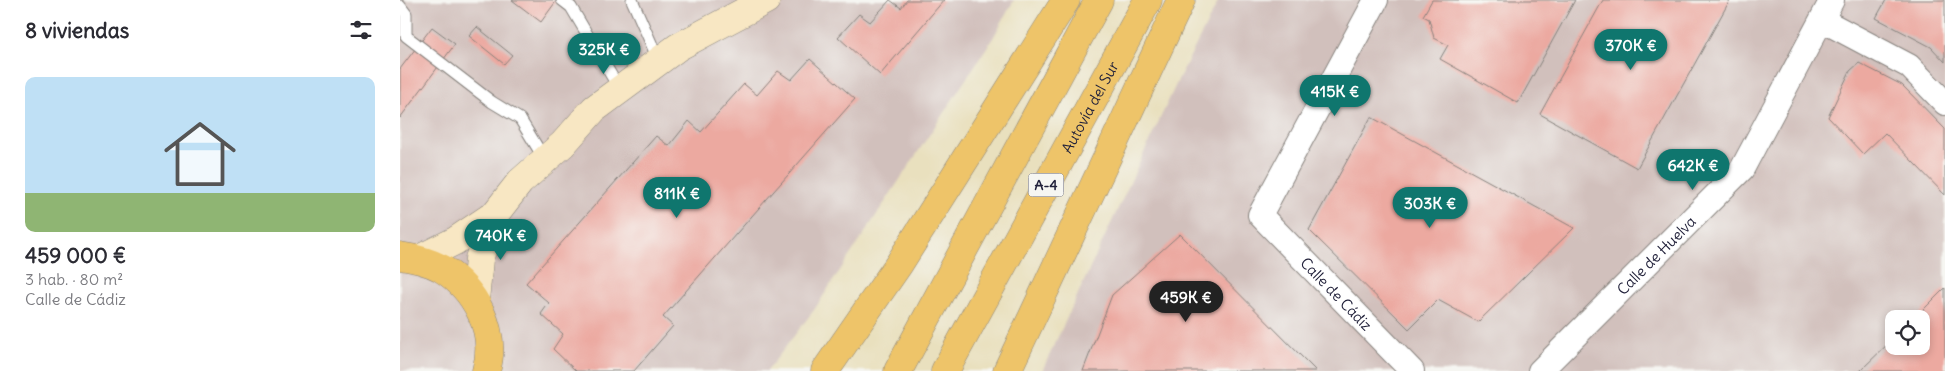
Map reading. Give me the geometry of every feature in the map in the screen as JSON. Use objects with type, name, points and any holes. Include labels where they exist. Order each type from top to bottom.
[{"type":"main road","points":[[825,371],[899,264],[1066,0]]},
{"type":"main road","name":"A-4","points":[[898,371],[1099,0]]},
{"type":"main road","name":"Autovía del Sur","points":[[945,371],[1148,0]]},
{"type":"main road","points":[[1007,371],[1181,0]]},
{"type":"main road","points":[[410,258],[440,268],[459,282],[475,301],[485,321],[489,345],[489,368]]},
{"type":"street","points":[[410,258],[455,241],[495,214],[520,182],[563,144],[594,109],[678,47],[766,0]]},
{"type":"street","name":"Calle de Cádiz","points":[[1376,0],[1260,215],[1412,371]]},
{"type":"street","points":[[1827,10],[1909,66],[1945,104]]},
{"type":"street","name":"Calle de Huelva","points":[[1540,371],[1742,169],[1827,10]]},
{"type":"street","points":[[475,301],[479,259],[495,214]]},
{"type":"lane","points":[[562,0],[571,7],[620,90]]},
{"type":"lane","points":[[632,0],[659,61]]},
{"type":"lane","points":[[400,6],[406,14],[406,36],[492,102],[520,119],[545,160]]},
{"type":"shaded area","points":[[400,0],[1014,0],[993,38],[814,310],[767,371],[400,371]]},
{"type":"shaded area","points":[[1219,0],[1945,0],[1945,371],[1042,371],[1179,78]]},
{"type":"building","points":[[512,0],[557,0],[541,22]]},
{"type":"building","points":[[890,0],[901,8],[907,0],[944,0],[880,75],[838,37],[859,14],[870,22]]},
{"type":"building","points":[[1432,0],[1575,0],[1518,103],[1440,59],[1448,45],[1434,38],[1429,19],[1423,16]]},
{"type":"building","points":[[1603,0],[1730,0],[1637,168],[1540,114]]},
{"type":"building","points":[[1886,0],[1945,0],[1945,62],[1931,47],[1876,18]]},
{"type":"building","points":[[432,27],[455,44],[400,118],[400,69]]},
{"type":"building","points":[[477,27],[512,55],[504,64],[469,36]]},
{"type":"building","points":[[810,59],[855,99],[663,317],[673,326],[634,371],[576,371],[553,349],[563,334],[541,314],[549,303],[526,283],[656,136],[669,146],[689,121],[701,132],[744,84],[757,95],[778,71],[791,80]]},
{"type":"building","points":[[1859,63],[1902,85],[1945,129],[1945,195],[1885,133],[1863,154],[1828,117],[1850,71]]},
{"type":"building","points":[[1371,117],[1574,228],[1478,322],[1438,300],[1409,329],[1309,230]]},
{"type":"building","points":[[1180,234],[1316,371],[1083,371],[1112,295]]},
{"type":"building","points":[[1945,288],[1945,371],[1860,371],[1885,347],[1885,355],[1930,355],[1930,310],[1923,310]]}]
